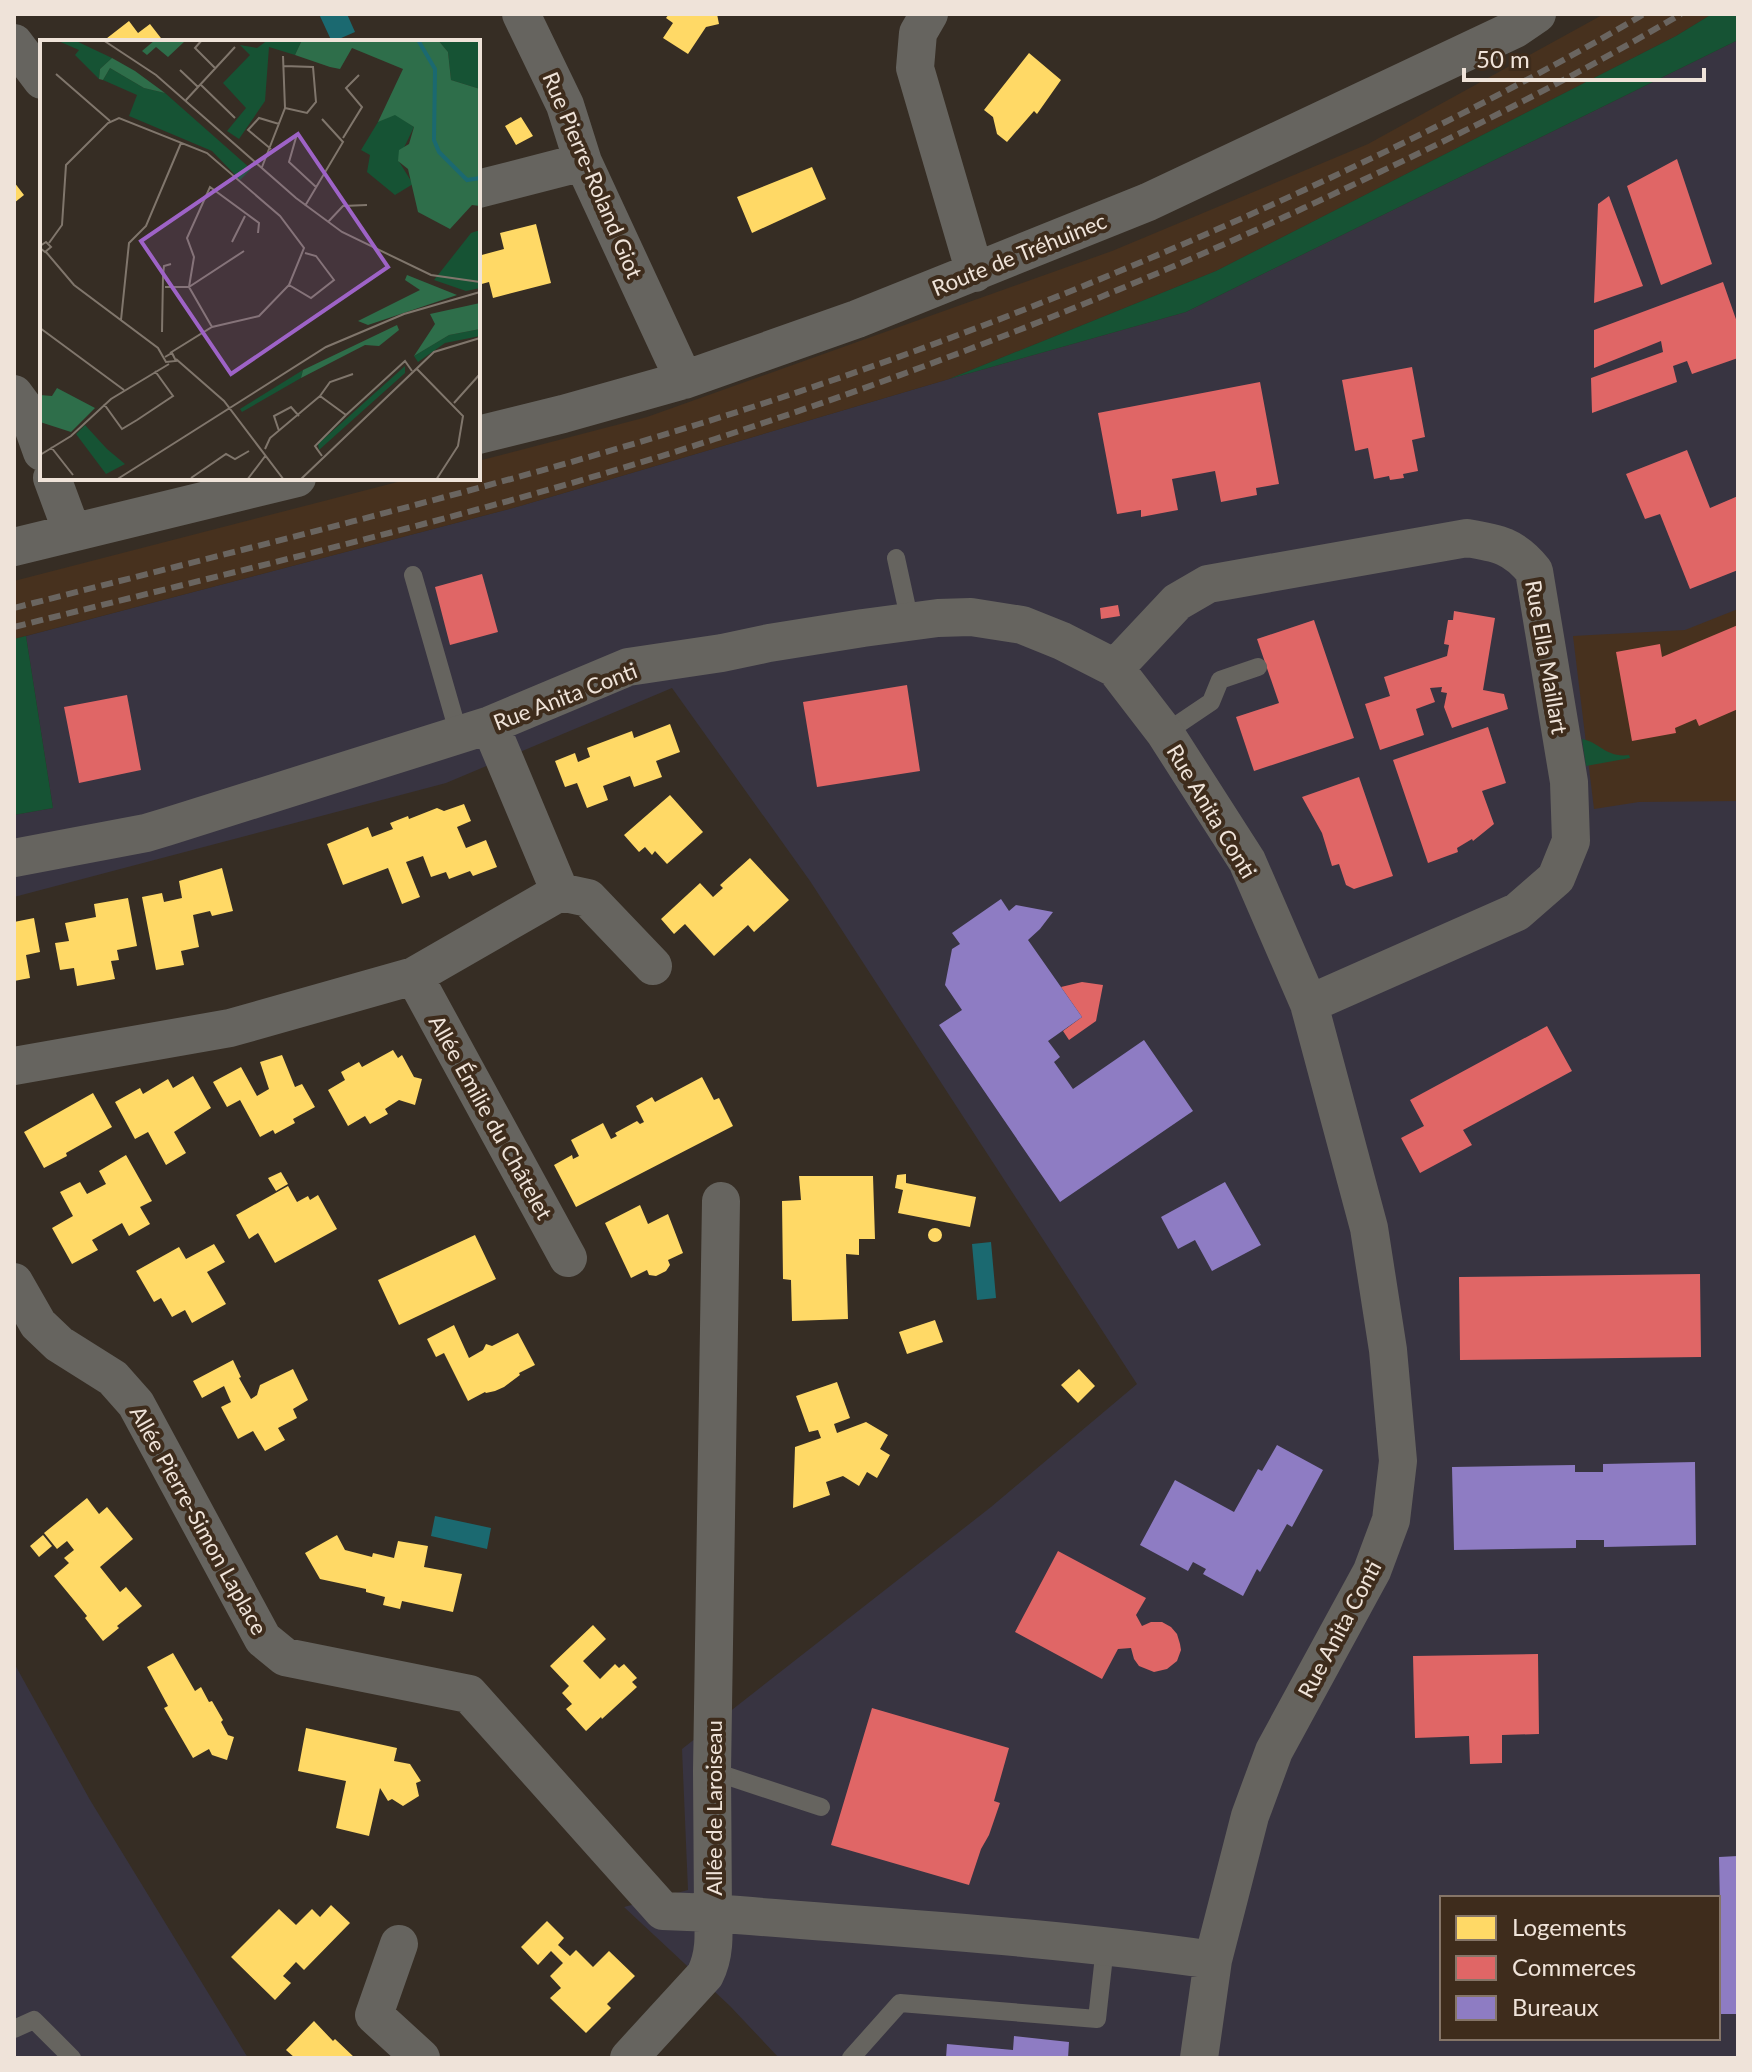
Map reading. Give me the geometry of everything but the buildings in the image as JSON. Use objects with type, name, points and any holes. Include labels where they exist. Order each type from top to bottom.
[{"type":"street","name":"Rue Pierre-Roland Giot","points":[[521,14],[565,105],[583,162],[684,380]]},
{"type":"street","points":[[929,14],[918,33],[915,68],[975,273]]},
{"type":"street","name":"Route de Tréhuinec","points":[[480,435],[684,380],[857,319],[975,273],[1148,202],[1501,36],[1537,14]]},
{"type":"street","points":[[14,43],[40,77]]},
{"type":"street","points":[[480,188],[583,162]]},
{"type":"street","points":[[14,394],[28,413],[40,446]]},
{"type":"street","points":[[53,480],[72,532]]},
{"type":"street","points":[[14,547],[289,480]]},
{"type":"street","name":"Rue Ella Maillart","points":[[1115,668],[1177,602],[1208,584],[1467,538],[1510,548],[1534,571],[1569,782],[1571,841],[1556,878],[1517,912],[1309,1004]]},
{"type":"street","name":"Rue Anita Conti","points":[[14,858],[146,833],[474,730],[628,667],[809,636],[938,618],[971,617],[1022,625],[1115,668],[1165,733],[1247,861],[1309,1004],[1369,1228],[1388,1350],[1398,1461],[1391,1520],[1372,1571],[1274,1751],[1250,1816],[1213,1960],[1199,2058]]},
{"type":"street","points":[[474,730],[560,892]]},
{"type":"street","points":[[14,1066],[230,1028],[414,976],[560,892],[588,898],[653,966]]},
{"type":"street","name":"Allée Émilie du Châtelet","points":[[414,976],[568,1258]]},
{"type":"street","name":"Allée de Laroiseau","points":[[721,1201],[712,1771],[713,1913],[1105,1947],[1213,1960]]},
{"type":"street","name":"Allée Pierre-Simon Laplace","points":[[14,1282],[38,1324],[59,1344],[113,1378],[136,1404],[263,1639],[285,1657],[469,1694],[663,1911],[713,1913]]},
{"type":"street","points":[[629,2058],[705,1975],[712,1961],[713,1913]]},
{"type":"street","points":[[399,1944],[374,2015],[421,2058]]},
{"type":"lane","points":[[896,558],[910,622]]},
{"type":"lane","points":[[413,575],[474,730]]},
{"type":"lane","points":[[1165,733],[1211,702],[1220,680],[1258,667]]},
{"type":"lane","points":[[712,1771],[821,1807]]},
{"type":"lane","points":[[851,2058],[900,2003],[1097,2019],[1105,1947]]},
{"type":"lane","points":[[14,2029],[34,2020],[72,2058]]},
{"type":"shaded area","points":[[1604,14],[1712,14],[1676,36],[1216,271],[949,379],[520,506],[14,639],[14,581],[405,480],[480,480],[480,460],[647,417],[1112,251],[1368,144]]},
{"type":"shaded area","points":[[1738,40],[1738,2058],[779,2058],[730,2006],[624,1907],[688,1890],[682,1749],[991,1507],[1137,1384],[810,881],[672,688],[446,783],[14,897],[14,815],[53,808],[26,636],[520,506],[1186,312]]},
{"type":"shaded area","points":[[1738,609],[1738,801],[1639,802],[1594,809],[1573,636],[1685,630]]},
{"type":"shaded area","points":[[14,1663],[90,1800],[248,2058],[14,2058]]},
{"type":"green space","points":[[1712,14],[1738,14],[1738,40],[1186,312],[949,379],[1216,271],[1676,36]]},
{"type":"green space","points":[[26,636],[53,808],[14,815],[14,639]]},
{"type":"green space","points":[[1582,739],[1609,752],[1629,755],[1630,758],[1586,766]]},
{"type":"water","points":[[319,14],[347,14],[355,32],[331,40]]},
{"type":"water","points":[[991,1242],[996,1298],[977,1300],[972,1244]]},
{"type":"water","points":[[435,1516],[491,1528],[487,1549],[431,1536]]},
{"type":"railway","points":[[14,608],[358,520],[614,450],[929,346],[1080,287],[1302,191],[1476,107],[1644,14]]},
{"type":"railway","points":[[14,627],[541,492],[715,439],[962,352],[1124,287],[1284,217],[1524,101],[1681,14]]}]
